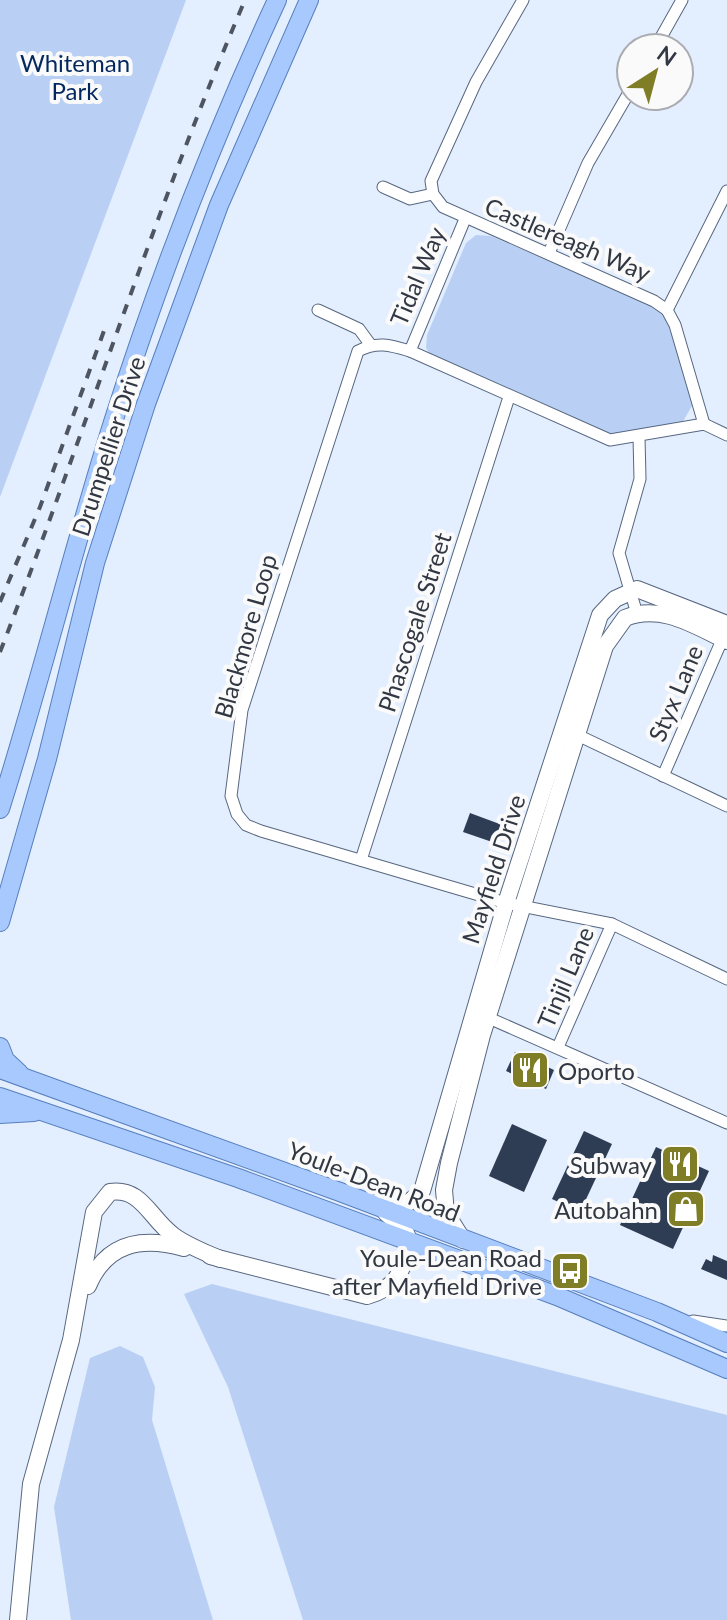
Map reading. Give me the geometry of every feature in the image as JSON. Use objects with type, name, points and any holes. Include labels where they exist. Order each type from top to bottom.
[{"type":"main road","name":"Drumpellier Drive","points":[[0,809],[101,461],[154,299],[199,177],[277,0]]},
{"type":"main road","name":"Drumpellier Drive","points":[[0,922],[50,747],[95,563],[146,404],[219,205],[309,0]]},
{"type":"main road","points":[[0,1047],[5,1060],[26,1079]]},
{"type":"main road","name":"Youle-Dean Road","points":[[0,1069],[340,1192],[464,1242],[657,1312],[727,1343]]},
{"type":"main road","name":"Youle-Dean Road","points":[[0,1097],[238,1178],[557,1296],[722,1365]]},
{"type":"main road","points":[[0,1114],[45,1111]]},
{"type":"street","points":[[383,187],[410,199],[433,194],[431,181],[476,82],[523,0]]},
{"type":"street","points":[[664,32],[682,0]]},
{"type":"street","points":[[549,253],[588,163],[618,112]]},
{"type":"street","points":[[667,310],[727,191]]},
{"type":"street","name":"Castlereagh Way","points":[[433,194],[443,207],[465,219],[549,253],[654,301],[667,310],[675,325],[704,424]]},
{"type":"street","name":"Tidal Way","points":[[410,351],[465,219]]},
{"type":"street","points":[[318,310],[359,329],[370,344],[385,344],[410,351],[610,440],[704,424],[727,435]]},
{"type":"street","name":"Blackmore Loop","points":[[370,344],[358,351],[352,361],[242,710],[231,796],[237,814],[246,825],[361,860],[515,905],[612,924],[727,979]]},
{"type":"street","name":"Phascogale Street","points":[[361,860],[509,397]]},
{"type":"street","points":[[639,437],[640,479],[619,553],[637,614],[651,612],[672,616],[726,633]]},
{"type":"street","points":[[630,592],[637,589],[664,597],[726,633]]},
{"type":"street","name":"Mayfield Drive","points":[[340,1192],[397,1204],[408,1203],[422,1191],[570,732],[600,615],[615,599],[630,592]]},
{"type":"street","name":"Mayfield Drive","points":[[570,732],[615,628],[637,614]]},
{"type":"street","name":"Styx Lane","points":[[663,776],[726,633]]},
{"type":"street","points":[[570,732],[727,806]]},
{"type":"street","name":"Tinjil Lane","points":[[558,1047],[612,924]]},
{"type":"street","points":[[481,1014],[727,1123]]},
{"type":"street","name":"Mayfield Drive","points":[[464,1242],[446,1213],[444,1190],[481,1014]]},
{"type":"street","points":[[18,1620],[31,1484],[77,1313],[94,1212],[110,1192],[124,1190],[138,1197],[175,1237],[220,1259]]},
{"type":"street","points":[[77,1313],[94,1272],[103,1259],[120,1247],[155,1242],[367,1296],[385,1291],[396,1282],[410,1243],[404,1228],[383,1210]]},
{"type":"street","points":[[657,1312],[727,1326]]},
{"type":"green space","name":"Whiteman Park","points":[[0,0],[186,0],[0,497]]},
{"type":"green space","points":[[476,235],[491,236],[660,309],[676,335],[693,404],[681,425],[621,437],[597,430],[432,358],[426,348],[427,335],[466,243]]},
{"type":"green space","points":[[212,1284],[727,1415],[727,1620],[303,1620],[228,1387],[184,1294]]},
{"type":"green space","points":[[120,1346],[143,1357],[155,1387],[152,1420],[213,1620],[71,1620],[54,1507],[90,1358]]},
{"type":"building","points":[[470,813],[505,826],[498,844],[463,832]]},
{"type":"building","name":"Oporto","points":[[515,1052],[554,1070],[546,1089],[506,1071]]},
{"type":"building","points":[[512,1124],[547,1140],[524,1192],[489,1176]]},
{"type":"building","points":[[584,1131],[612,1144],[580,1212],[552,1199]]},
{"type":"building","points":[[656,1147],[709,1171],[673,1249],[620,1225]]},
{"type":"building","points":[[713,1255],[727,1261],[727,1280],[701,1269],[706,1259],[712,1262]]},
{"type":"railway","points":[[0,652],[149,243],[245,0]]},
{"type":"railway","points":[[0,602],[40,507],[105,328]]},
{"type":"place","name":"Oporto","points":[[530,1070]]},
{"type":"place","name":"Subway","points":[[680,1164]]},
{"type":"place","name":"Autobahn","points":[[686,1209]]},
{"type":"place","name":"Youle-Dean Road after Mayfield Drive","points":[[570,1271]]}]
